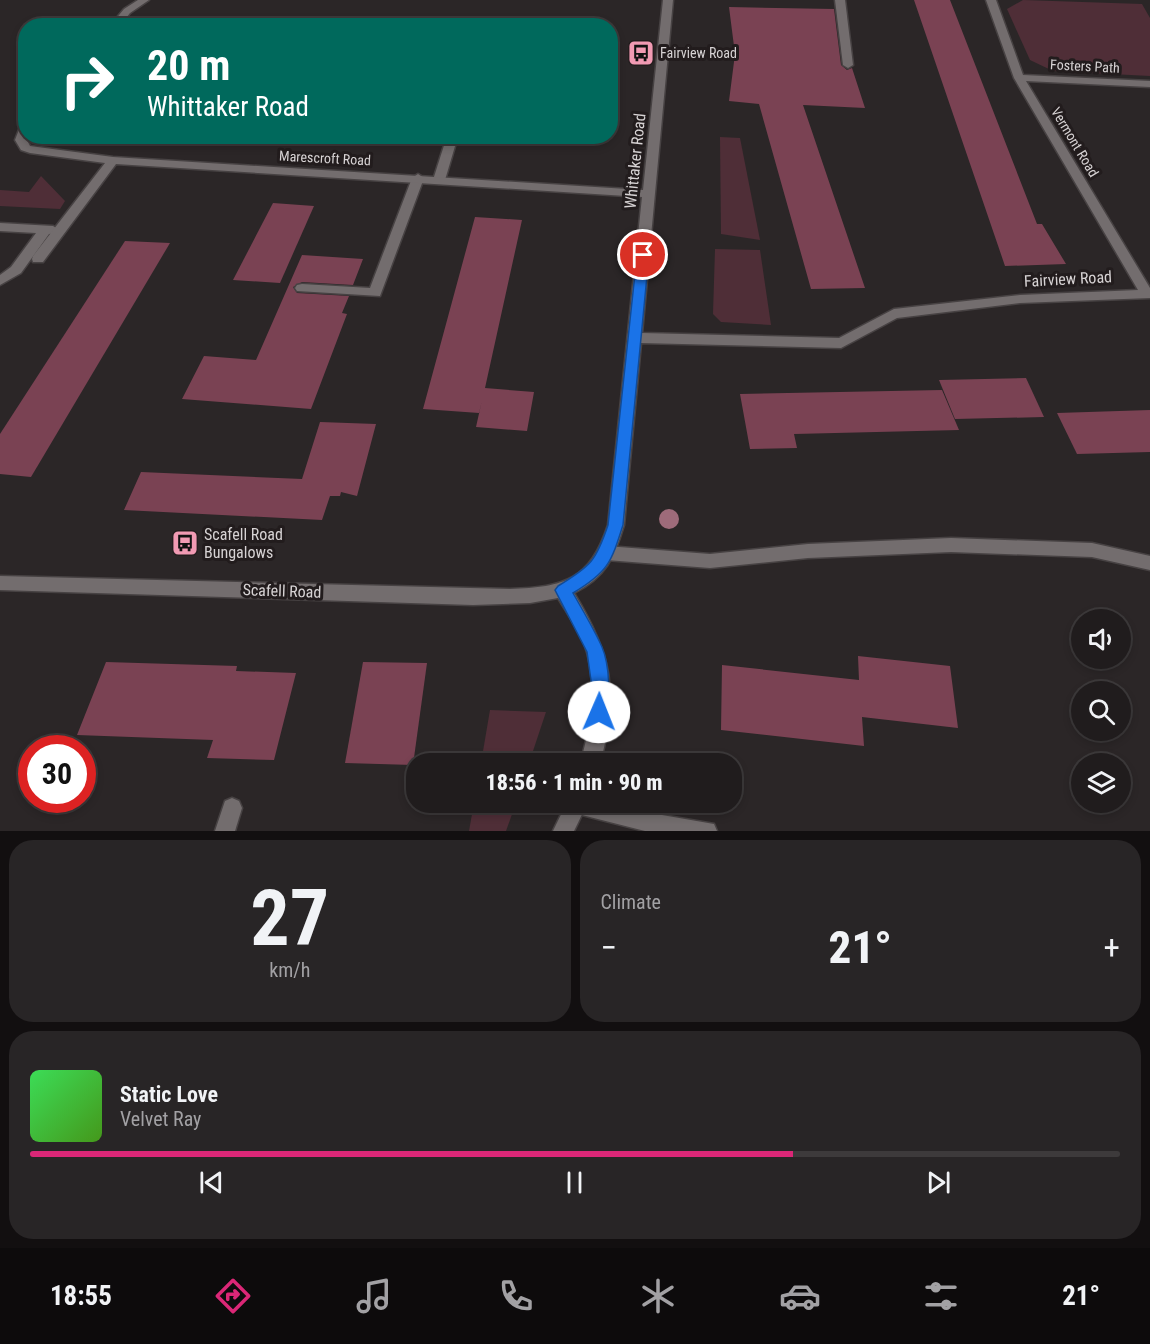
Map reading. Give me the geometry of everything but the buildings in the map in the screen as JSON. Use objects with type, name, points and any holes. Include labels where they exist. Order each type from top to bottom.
[{"type":"street","points":[[122,18],[134,5],[144,0]]},
{"type":"street","name":"Whittaker Road","points":[[563,590],[592,574],[606,553],[616,525],[668,0]]},
{"type":"street","points":[[840,0],[848,65]]},
{"type":"street","name":"Vermont Road","points":[[991,0],[1019,78],[1148,294]]},
{"type":"street","name":"Fosters Path","points":[[1019,78],[1150,84]]},
{"type":"street","name":"Marescroft Road","points":[[23,144],[25,148],[34,151],[113,160],[648,194]]},
{"type":"street","points":[[440,180],[451,144]]},
{"type":"street","points":[[38,259],[113,160]]},
{"type":"street","points":[[302,288],[375,293],[418,178]]},
{"type":"street","points":[[0,227],[59,231]]},
{"type":"street","points":[[0,281],[16,270],[45,230]]},
{"type":"street","name":"Fairview Road","points":[[636,338],[841,343],[894,314],[1020,299],[1148,294]]},
{"type":"street","points":[[606,553],[710,561],[808,551],[951,545],[1092,550],[1150,563]]},
{"type":"street","name":"Scafell Road","points":[[0,583],[473,597],[522,597],[563,590]]},
{"type":"street","points":[[563,590],[596,651],[601,695],[593,753]]},
{"type":"street","points":[[225,831],[232,807]]},
{"type":"street","points":[[563,831],[573,813]]},
{"type":"street","points":[[616,813],[662,825],[707,831]]},
{"type":"shaded area","points":[[1023,0],[1142,4],[1150,18],[1150,76],[1053,71],[1030,60],[1007,9]]},
{"type":"shaded area","points":[[720,137],[740,138],[760,240],[721,234]]},
{"type":"shaded area","points":[[41,176],[65,201],[60,209],[0,206],[0,190],[29,192]]},
{"type":"shaded area","points":[[715,249],[760,250],[771,325],[721,322],[713,314]]},
{"type":"shaded area","points":[[490,710],[546,712],[532,753],[483,753]]},
{"type":"shaded area","points":[[472,813],[512,813],[506,831],[469,831]]},
{"type":"place","name":"Fairview Road","points":[[641,53]]},
{"type":"place","name":"Scafell Road Bungalows","points":[[185,543]]},
{"type":"route","points":[[599,712],[601,695],[596,651],[563,590],[592,574],[606,553],[616,525],[643,255]]}]
